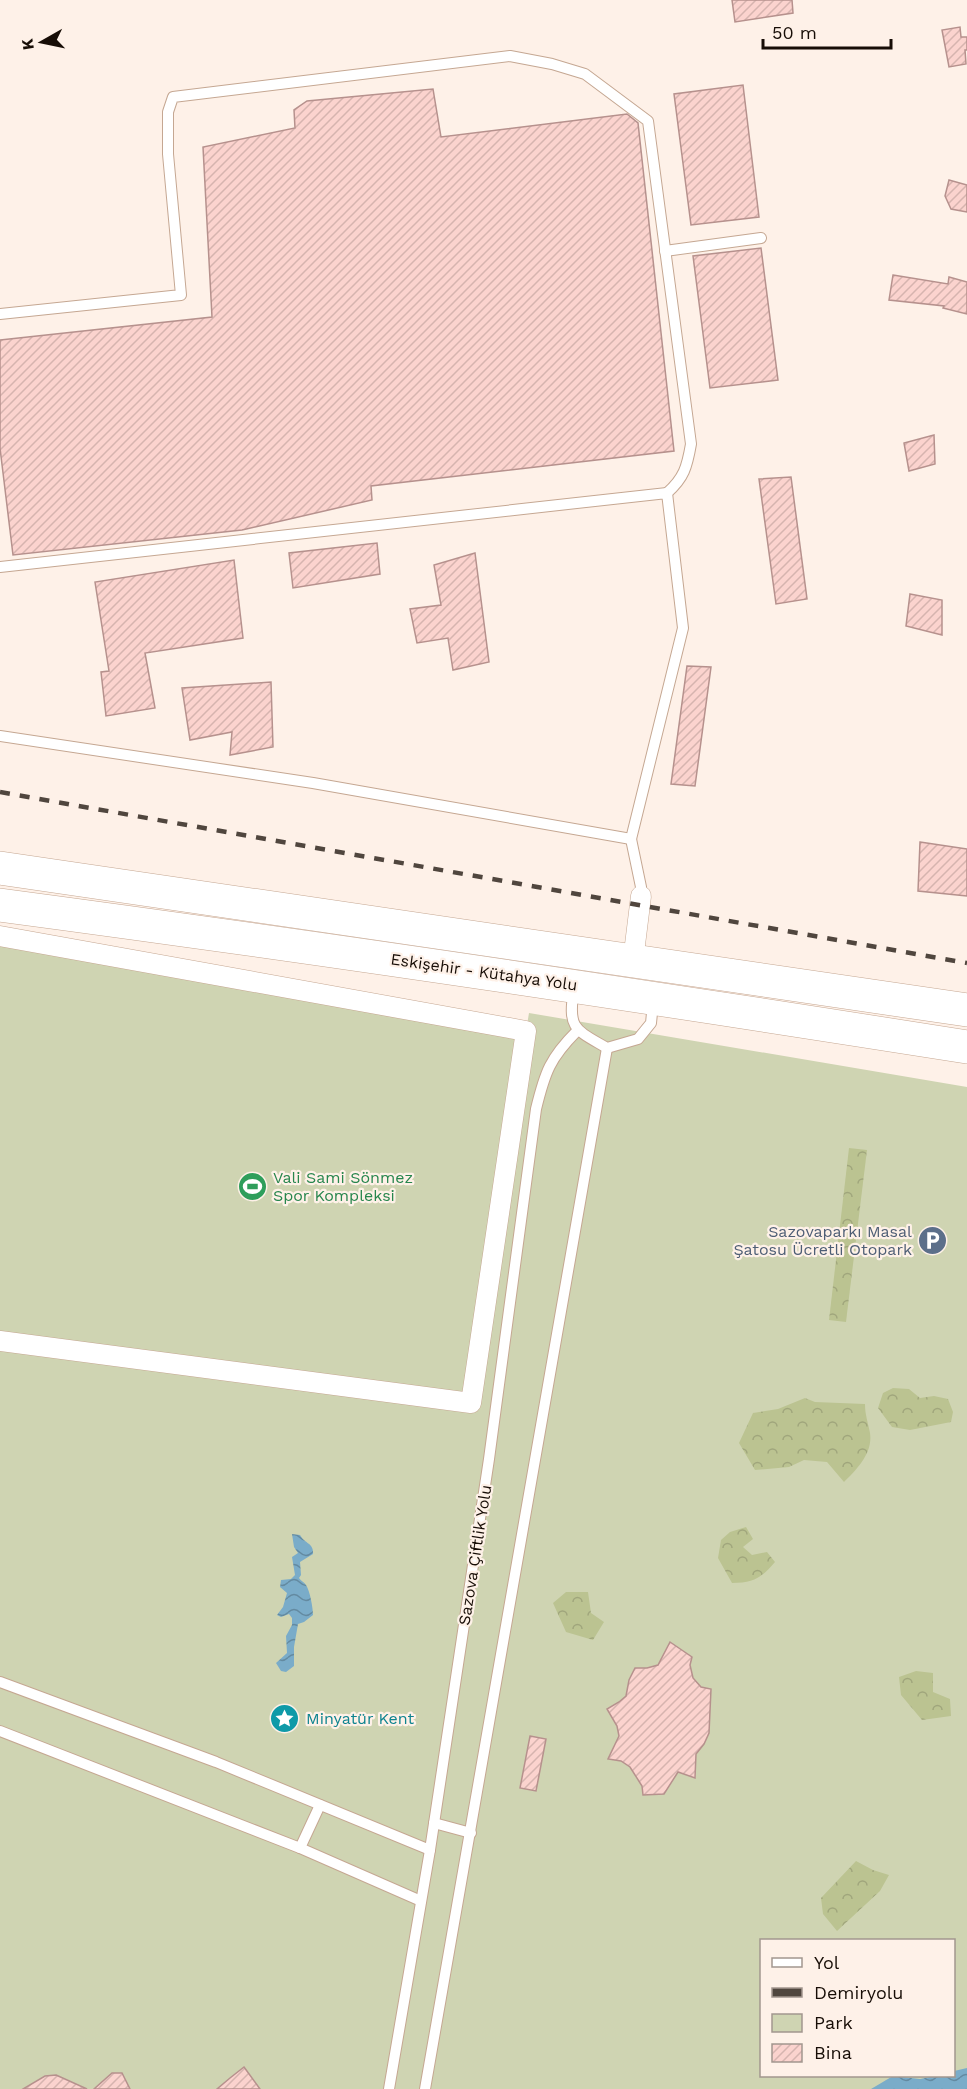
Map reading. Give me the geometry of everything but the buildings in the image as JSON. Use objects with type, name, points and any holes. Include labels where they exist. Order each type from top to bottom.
[{"type":"highway","name":"Eskişehir - Kütahya Yolu","points":[[0,868],[967,1010]]},
{"type":"highway","name":"Eskişehir - Kütahya Yolu","points":[[0,905],[653,997],[967,1047]]},
{"type":"street","points":[[633,961],[641,896]]},
{"type":"street","points":[[0,936],[526,1031],[471,1403],[0,1341]]},
{"type":"lane","points":[[0,315],[181,295],[168,154],[168,112],[173,97],[510,56],[552,64],[585,74],[648,121],[691,444],[687,466],[679,483],[667,494],[0,567]]},
{"type":"lane","points":[[665,251],[761,238]]},
{"type":"lane","points":[[641,896],[630,839],[683,628],[667,494]]},
{"type":"lane","points":[[0,736],[313,783],[630,839]]},
{"type":"lane","points":[[574,986],[570,1012],[577,1030],[607,1048],[638,1039],[651,1023],[653,997]]},
{"type":"lane","name":"Sazova Çiftlik Yolu","points":[[389,2089],[430,1850],[489,1459],[536,1109],[545,1074],[558,1050],[577,1030]]},
{"type":"lane","points":[[425,2089],[607,1048]]},
{"type":"lane","points":[[0,1682],[216,1762],[430,1850]]},
{"type":"lane","points":[[0,1731],[300,1848],[421,1901]]},
{"type":"lane","points":[[300,1848],[321,1805]]},
{"type":"lane","points":[[434,1823],[471,1833]]},
{"type":"green space","points":[[0,936],[526,1031],[529,1013],[967,1087],[967,2089],[0,2089]]},
{"type":"green space","points":[[849,1148],[867,1150],[846,1322],[829,1320]]},
{"type":"green space","points":[[893,1388],[909,1389],[920,1398],[934,1396],[948,1399],[953,1412],[951,1422],[910,1430],[892,1427],[878,1408],[883,1393]]},
{"type":"green space","points":[[805,1398],[815,1402],[865,1404],[870,1433],[869,1447],[859,1466],[844,1482],[827,1462],[804,1460],[789,1467],[755,1470],[739,1443],[753,1413],[778,1409]]},
{"type":"green space","points":[[746,1527],[753,1539],[743,1547],[752,1555],[767,1552],[775,1562],[756,1578],[746,1582],[732,1583],[718,1558],[721,1540],[730,1532]]},
{"type":"green space","points":[[566,1592],[588,1592],[591,1613],[604,1622],[593,1640],[566,1632],[553,1603]]},
{"type":"green space","points":[[916,1671],[933,1673],[933,1692],[950,1699],[951,1716],[922,1720],[901,1695],[899,1677]]},
{"type":"green space","points":[[856,1861],[889,1875],[880,1891],[837,1931],[823,1914],[821,1898]]},
{"type":"water","points":[[292,1534],[300,1535],[313,1550],[313,1554],[300,1562],[301,1575],[299,1578],[309,1591],[313,1615],[298,1624],[294,1647],[294,1666],[286,1672],[281,1671],[276,1663],[287,1653],[286,1636],[292,1625],[292,1618],[289,1614],[281,1617],[277,1615],[283,1607],[287,1593],[280,1587],[281,1580],[291,1579],[295,1575],[292,1557],[298,1553],[294,1547]]},
{"type":"water","points":[[967,2068],[967,2089],[871,2089],[891,2077],[920,2079],[955,2077],[955,2071]]},
{"type":"railway","points":[[0,792],[967,963]]},
{"type":"place","name":"Vali Sami Sönmez Spor Kompleksi","points":[[252,1186]]},
{"type":"place","name":"Sazovaparkı Masal Şatosu Ücretli Otopark","points":[[933,1240]]},
{"type":"place","name":"Minyatür Kent","points":[[285,1718]]}]
